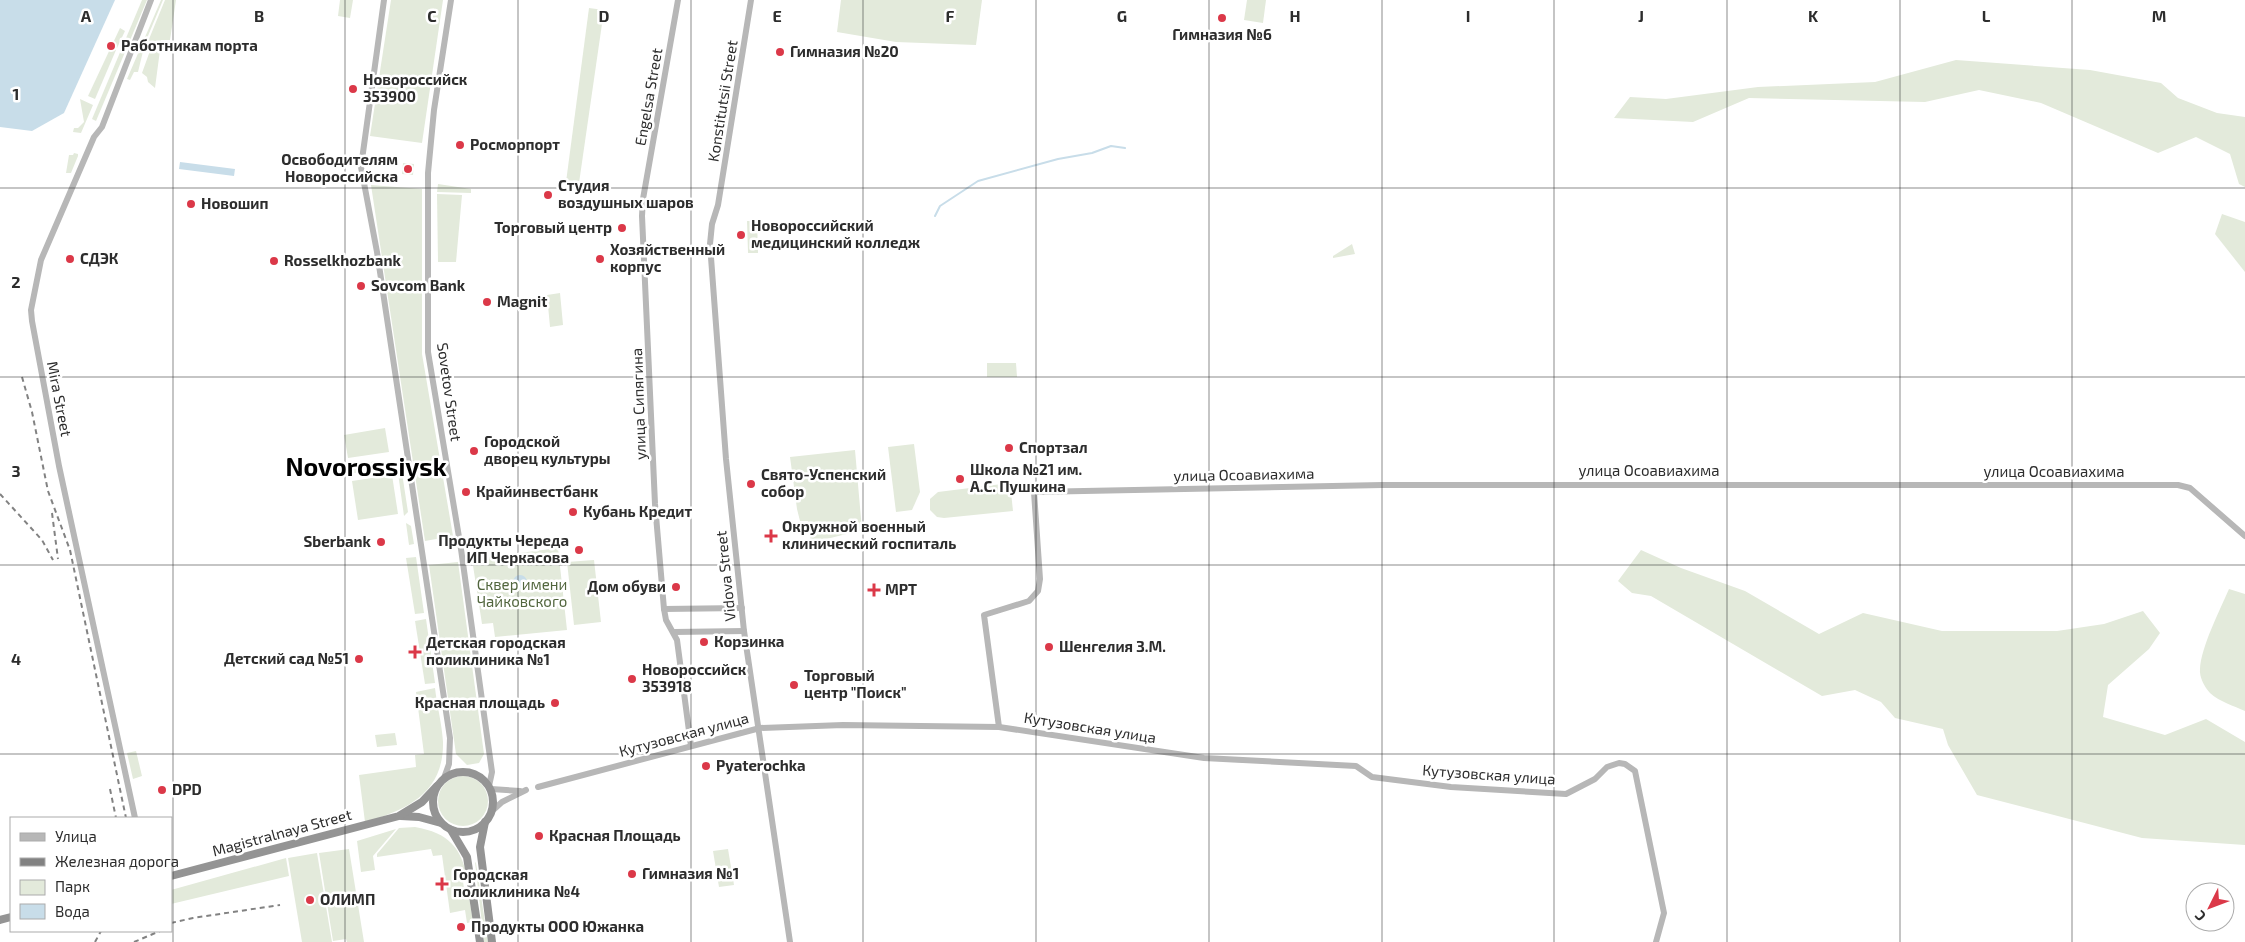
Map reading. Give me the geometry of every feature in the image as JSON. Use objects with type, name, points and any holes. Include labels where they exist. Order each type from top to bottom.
[{"type":"highway","points":[[480,942],[467,857],[434,810],[433,797],[437,786],[450,774],[464,771],[478,775],[490,787],[493,805],[485,822],[480,847],[492,942]]},
{"type":"highway","name":"Magistralnaya Street","points":[[172,876],[399,816],[422,802],[437,786]]},
{"type":"highway","name":"Magistralnaya Street","points":[[399,816],[419,817],[447,827]]},
{"type":"highway","points":[[447,827],[469,831],[485,822]]},
{"type":"street","name":"Mira Street","points":[[135,817],[59,466],[31,310],[41,260],[94,137],[102,127],[151,0]]},
{"type":"street","points":[[384,0],[361,167],[377,252],[450,738],[449,764],[444,778]]},
{"type":"street","name":"Sovetov Street","points":[[452,0],[434,110],[428,173],[428,352],[475,641],[492,772],[490,787]]},
{"type":"street","name":"Engelsa Street","points":[[643,199],[678,0]]},
{"type":"street","name":"Konstitutsii Street","points":[[718,205],[751,0]]},
{"type":"street","name":"улица Сипягина","points":[[643,199],[655,504],[664,609]]},
{"type":"street","name":"Vidova Street","points":[[718,205],[712,224],[712,271],[725,447],[744,631],[760,728],[790,942]]},
{"type":"street","name":"улица Осоавиахима","points":[[1000,727],[984,616],[1029,601],[1038,591],[1040,579],[1034,492],[1382,485],[2178,484],[2190,488],[2245,536]]},
{"type":"street","points":[[691,746],[678,640],[666,620],[664,609],[742,608]]},
{"type":"street","points":[[674,632],[744,631]]},
{"type":"street","name":"Кутузовская улица","points":[[538,786],[760,728],[843,725],[1000,727],[1190,756],[1356,766],[1372,777],[1451,787],[1525,792],[1566,794],[1595,779],[1607,767],[1619,763],[1631,767],[1635,772],[1664,913],[1656,942]]},
{"type":"street","points":[[490,787],[523,790],[502,802],[491,812]]},
{"type":"green space","points":[[142,0],[147,0],[96,121],[92,119]]},
{"type":"green space","points":[[161,0],[163,0],[145,43],[138,72],[134,72],[130,80],[127,79]]},
{"type":"green space","points":[[165,0],[176,0],[170,40],[161,40],[160,48],[147,44]]},
{"type":"green space","points":[[340,0],[353,0],[350,18],[338,16]]},
{"type":"green space","points":[[391,0],[443,0],[422,143],[370,136]]},
{"type":"green space","points":[[841,0],[982,0],[976,45],[896,42],[837,32]]},
{"type":"green space","points":[[1247,0],[1266,0],[1263,23],[1244,20]]},
{"type":"green space","points":[[589,8],[604,10],[579,183],[566,182]]},
{"type":"green space","points":[[120,28],[125,31],[117,48],[112,45]]},
{"type":"green space","points":[[111,47],[116,50],[95,99],[88,96]]},
{"type":"green space","points":[[151,48],[160,50],[155,88],[142,73]]},
{"type":"green space","points":[[1956,60],[2090,70],[2161,83],[2178,98],[2217,113],[2245,117],[2245,187],[2239,184],[2230,154],[2196,137],[2158,153],[2041,103],[1979,90],[1925,102],[1749,98],[1693,122],[1614,118],[1630,97],[1666,99],[1758,87],[1875,82]]},
{"type":"green space","points":[[80,99],[93,105],[81,133],[73,132],[74,128],[78,128],[84,122]]},
{"type":"green space","points":[[78,154],[78,156],[71,173],[66,173],[69,155]]},
{"type":"green space","points":[[403,163],[414,164],[413,175],[402,174]]},
{"type":"green space","points":[[438,184],[471,189],[471,193],[437,192]]},
{"type":"green space","points":[[371,185],[422,189],[422,354],[453,536],[425,541]]},
{"type":"green space","points":[[437,194],[462,195],[456,262],[438,262]]},
{"type":"green space","points":[[2222,214],[2245,222],[2245,272],[2215,234]]},
{"type":"green space","points":[[747,221],[757,221],[758,253],[748,253]]},
{"type":"green space","points":[[1352,244],[1355,254],[1333,258],[1333,256]]},
{"type":"green space","points":[[560,293],[563,325],[550,327],[547,295]]},
{"type":"green space","points":[[987,363],[1016,363],[1017,377],[987,377]]},
{"type":"green space","points":[[385,428],[389,452],[348,458],[344,435]]},
{"type":"green space","points":[[914,444],[920,492],[912,510],[896,512],[888,447]]},
{"type":"green space","points":[[855,450],[862,530],[811,543],[808,521],[800,521],[797,509],[790,457]]},
{"type":"green space","points":[[377,461],[378,470],[354,473],[352,465]]},
{"type":"green space","points":[[398,473],[402,473],[408,512],[404,516]]},
{"type":"green space","points":[[392,475],[398,514],[358,520],[352,481]]},
{"type":"green space","points":[[1010,483],[1013,511],[944,518],[937,517],[930,510],[930,499],[938,492]]},
{"type":"green space","points":[[406,523],[411,526],[414,544],[409,545]]},
{"type":"green space","name":"Сквер имени Чайковского","points":[[558,548],[567,630],[495,637],[493,623],[482,624],[472,559]]},
{"type":"green space","points":[[1641,550],[1681,568],[1745,591],[1819,634],[1863,613],[1942,631],[2057,631],[2104,624],[2143,611],[2160,633],[2149,649],[2108,685],[2103,717],[2165,735],[2206,719],[2245,742],[2245,845],[2142,838],[1977,795],[1948,745],[1943,729],[1895,718],[1881,702],[1855,690],[1822,696],[1651,596],[1632,593],[1618,581]]},
{"type":"green space","points":[[416,557],[424,613],[415,614],[406,558]]},
{"type":"green space","points":[[594,560],[601,622],[574,625],[567,562]]},
{"type":"green space","points":[[458,562],[484,754],[479,763],[467,765],[456,754],[429,565]]},
{"type":"green space","points":[[2229,589],[2245,594],[2245,711],[2210,693],[2200,675],[2201,660],[2207,640]]},
{"type":"green space","points":[[426,619],[435,683],[425,684],[415,621]]},
{"type":"green space","points":[[435,688],[443,742],[442,760],[437,774],[430,787],[408,805],[395,812],[365,822],[359,775],[416,767],[415,755],[424,754],[416,692]]},
{"type":"green space","points":[[395,733],[397,745],[377,747],[375,735]]},
{"type":"green space","points":[[136,751],[142,776],[133,779],[127,753]]},
{"type":"green space","points":[[458,776],[468,776],[481,783],[488,796],[488,806],[481,819],[468,826],[458,826],[449,822],[442,815],[438,806],[438,796],[442,787],[449,780]]},
{"type":"green space","points":[[415,827],[437,833],[452,843],[457,850],[462,859],[468,880],[463,881],[465,897],[469,897],[473,922],[467,923],[465,910],[450,913],[442,855],[433,856],[431,849],[377,857],[377,854],[399,828]]},
{"type":"green space","points":[[396,829],[373,856],[375,870],[361,872],[357,841]]},
{"type":"green space","points":[[349,849],[364,942],[347,942],[346,939],[333,941],[319,853]]},
{"type":"green space","points":[[728,849],[734,885],[719,887],[713,851]]},
{"type":"green space","name":"ОЛИМП","points":[[317,853],[332,942],[302,942],[288,858]]},
{"type":"green space","points":[[286,858],[289,876],[172,904],[172,890]]},
{"type":"green space","points":[[476,863],[488,942],[484,942]]},
{"type":"water","points":[[0,0],[115,0],[64,113],[32,131],[0,127]]},
{"type":"water","points":[[180,162],[235,169],[234,176],[179,169]]},
{"type":"water","points":[[517,575],[523,575],[527,582],[523,589],[517,589],[513,585],[513,579]]},
{"type":"waterway","points":[[935,216],[940,206],[978,181],[1058,159],[1092,153],[1111,146],[1125,148]]},
{"type":"railway","points":[[22,377],[32,412],[48,491],[70,550],[126,817]]},
{"type":"railway","points":[[0,494],[42,540],[53,560]]},
{"type":"railway","points":[[52,513],[58,559]]},
{"type":"railway","points":[[110,789],[116,817]]},
{"type":"railway","points":[[172,923],[280,905]]},
{"type":"railway","points":[[95,942],[100,932]]},
{"type":"railway","points":[[134,942],[158,932]]},
{"type":"place","name":"Гимназия №6","points":[[1222,18]]},
{"type":"place","name":"Работникам порта","points":[[111,46]]},
{"type":"place","name":"Гимназия №20","points":[[780,52]]},
{"type":"place","name":"Новороссийск 353900","points":[[353,89]]},
{"type":"place","name":"Росморпорт","points":[[460,145]]},
{"type":"place","name":"Освободителям Новороссийска","points":[[408,169]]},
{"type":"place","name":"Студия воздушных шаров","points":[[548,195]]},
{"type":"place","name":"Новошип","points":[[191,204]]},
{"type":"place","name":"Торговый центр","points":[[622,228]]},
{"type":"place","name":"Новороссийский медицинский колледж","points":[[741,235]]},
{"type":"place","name":"СДЭК","points":[[70,259]]},
{"type":"place","name":"Хозяйственный корпус","points":[[600,259]]},
{"type":"place","name":"Rosselkhozbank","points":[[274,261]]},
{"type":"place","name":"Sovcom Bank","points":[[361,286]]},
{"type":"place","name":"Magnit","points":[[487,302]]},
{"type":"place","name":"Спортзал","points":[[1009,448]]},
{"type":"place","name":"Городской дворец культуры","points":[[474,451]]},
{"type":"place","name":"Школа №21 им. А.С. Пушкина","points":[[960,479]]},
{"type":"place","name":"Свято-Успенский собор","points":[[751,484]]},
{"type":"place","name":"Крайинвестбанк","points":[[466,492]]},
{"type":"place","name":"Кубань Кредит","points":[[573,512]]},
{"type":"place","name":"Окружной военный клинический госпиталь","points":[[771,536]]},
{"type":"place","name":"Sberbank","points":[[381,542]]},
{"type":"place","name":"Продукты Череда ИП Черкасова","points":[[579,550]]},
{"type":"place","name":"Дом обуви","points":[[676,587]]},
{"type":"place","name":"МРТ","points":[[874,590]]},
{"type":"place","name":"Корзинка","points":[[704,642]]},
{"type":"place","name":"Шенгелия З.М.","points":[[1049,647]]},
{"type":"place","name":"Детская городская поликлиника №1","points":[[415,652]]},
{"type":"place","name":"Детский сад №51","points":[[359,659]]},
{"type":"place","name":"Новороссийск 353918","points":[[632,679]]},
{"type":"place","name":"Торговый центр \"Поиск\"","points":[[794,685]]},
{"type":"place","name":"Красная площадь","points":[[555,703]]},
{"type":"place","name":"Pyaterochka","points":[[706,766]]},
{"type":"place","name":"DPD","points":[[162,790]]},
{"type":"place","name":"Красная Площадь","points":[[539,836]]},
{"type":"place","name":"Гимназия №1","points":[[632,874]]},
{"type":"place","name":"Городская поликлиника №4","points":[[442,884]]},
{"type":"place","name":"ОЛИМП","points":[[310,900]]},
{"type":"place","name":"Продукты ООО Южанка","points":[[461,927]]},
{"type":"district","name":"Novorossiysk","points":[[366,467]]}]
